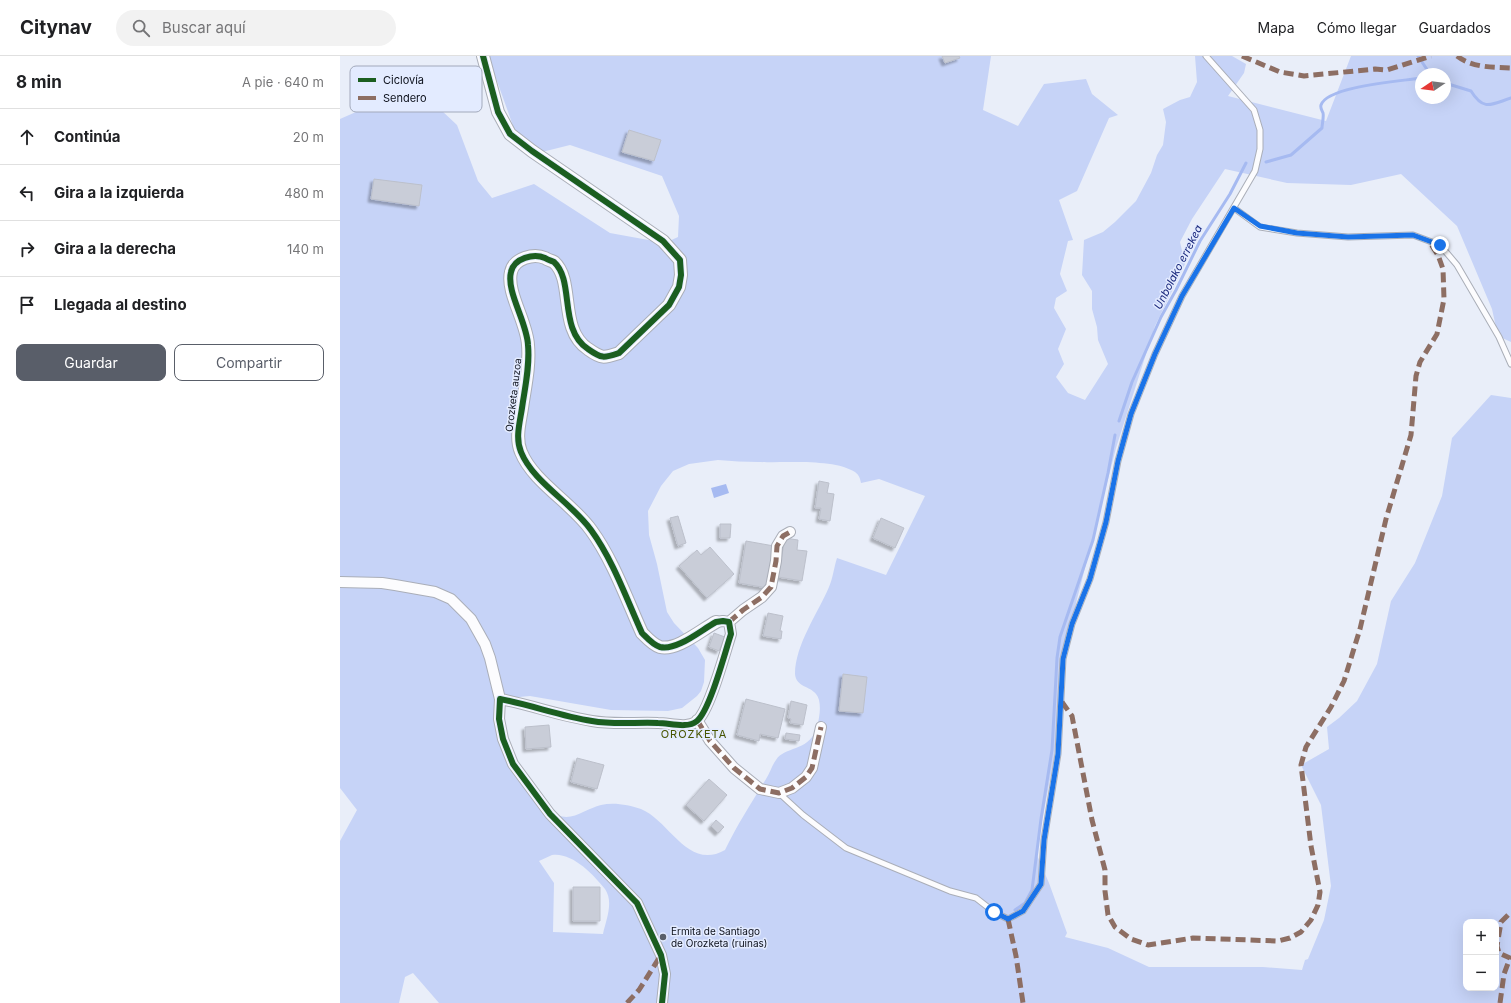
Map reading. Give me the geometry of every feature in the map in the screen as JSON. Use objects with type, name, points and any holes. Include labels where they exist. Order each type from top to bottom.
[{"type":"street","name":"Orozketa auzoa","points":[[483,56],[498,112],[510,134],[532,151],[663,240],[680,260],[681,275],[679,287],[668,306],[619,353],[609,356],[599,356],[580,344],[574,334],[562,278],[554,262],[532,255],[516,263],[511,271],[509,283],[525,328],[528,344],[528,367],[518,430],[518,441],[521,453],[533,473],[572,508],[591,530],[614,569],[642,633],[650,641],[659,647],[678,645],[716,622]]},
{"type":"street","points":[[729,622],[762,597],[771,587],[776,562],[777,546],[783,536],[790,532]]},
{"type":"street","points":[[340,582],[382,583],[435,592],[451,600],[471,619],[485,644],[490,658],[500,699],[499,718],[503,738],[513,764],[550,814],[637,903],[661,955],[665,974],[662,1003]]},
{"type":"street","points":[[716,622],[723,620],[729,622]]},
{"type":"street","points":[[500,699],[522,703],[562,715],[593,722],[684,725],[692,723],[697,720],[708,703],[731,634],[729,622]]},
{"type":"street","points":[[697,720],[710,741],[734,768],[760,789],[779,793],[792,788],[806,777],[812,768],[822,728]]},
{"type":"lane","points":[[779,793],[803,815],[846,848],[950,891],[976,898],[994,912],[1008,919],[1023,911],[1041,884],[1044,840],[1058,754],[1063,659],[1072,624],[1090,579],[1106,522],[1118,461],[1131,414],[1155,354],[1182,296],[1255,171],[1260,149],[1260,130],[1254,110],[1206,56]]},
{"type":"lane","points":[[1234,208],[1260,226],[1297,233],[1348,237],[1413,235],[1440,245],[1458,264],[1499,337],[1511,364]]},
{"type":"shaded area","points":[[488,56],[991,56],[983,110],[1018,126],[1044,84],[1086,79],[1092,94],[1118,115],[1109,118],[1077,191],[1059,200],[1073,240],[1068,241],[1060,274],[1067,291],[1056,298],[1054,308],[1066,329],[1058,349],[1064,364],[1056,377],[1068,393],[1085,400],[1108,364],[1098,340],[1097,327],[1092,309],[1092,291],[1082,275],[1084,240],[1103,232],[1136,201],[1151,173],[1157,155],[1163,145],[1166,122],[1163,109],[1180,100],[1190,97],[1197,82],[1195,56],[1232,56],[1246,64],[1244,73],[1228,96],[1326,121],[1351,56],[1511,56],[1511,342],[1498,336],[1492,309],[1457,226],[1401,174],[1351,185],[1287,183],[1225,169],[1192,219],[1180,242],[1185,264],[1155,326],[1116,448],[1077,599],[1061,676],[1054,758],[1036,853],[1049,883],[1067,933],[1065,937],[1108,948],[1149,967],[1263,967],[1302,970],[1305,960],[1308,959],[1324,920],[1331,886],[1321,805],[1301,765],[1329,749],[1327,727],[1357,701],[1377,664],[1391,601],[1415,563],[1442,496],[1452,438],[1491,395],[1511,398],[1511,1003],[439,1003],[413,973],[405,977],[399,1003],[340,1003],[340,841],[357,810],[340,788],[340,119],[356,112],[443,112],[457,125],[478,181],[492,198],[534,184],[610,233],[665,243],[678,237],[679,216],[662,176],[570,145],[538,153],[516,134]],"holes":[[[718,460],[753,462],[808,462],[834,465],[855,472],[861,483],[879,479],[925,496],[886,575],[837,558],[830,584],[808,629],[796,663],[796,678],[801,684],[813,691],[818,697],[820,712],[816,730],[807,742],[785,752],[776,760],[725,850],[712,855],[700,854],[690,849],[680,842],[651,815],[632,806],[606,804],[574,816],[563,817],[558,815],[514,760],[497,699],[530,696],[611,710],[668,711],[682,708],[697,696],[701,691],[704,682],[705,660],[698,648],[674,623],[667,612],[649,535],[648,511],[661,486],[673,471],[689,464]],[[552,855],[560,855],[574,860],[582,865],[600,883],[608,894],[609,905],[603,934],[553,932],[554,883],[539,861]]]},
{"type":"shaded area","points":[[726,484],[729,493],[714,498],[711,488]]},
{"type":"building","points":[[942,56],[959,56],[960,58],[945,63]]},
{"type":"building","points":[[629,130],[661,140],[654,161],[622,152]]},
{"type":"building","points":[[374,179],[422,185],[419,206],[371,199]]},
{"type":"building","points":[[819,481],[829,483],[827,493],[834,494],[830,521],[819,519],[821,508],[815,508]]},
{"type":"building","points":[[678,516],[686,543],[678,546],[670,518]]},
{"type":"building","points":[[881,518],[904,528],[895,548],[873,538]]},
{"type":"building","points":[[720,524],[731,524],[730,538],[720,538]]},
{"type":"building","points":[[785,538],[798,540],[797,550],[807,551],[802,581],[778,577]]},
{"type":"building","points":[[746,541],[774,546],[767,588],[739,583]]},
{"type":"building","points":[[710,547],[734,574],[707,598],[679,566],[697,550],[701,555]]},
{"type":"building","points":[[768,613],[783,616],[780,631],[782,631],[781,639],[763,636]]},
{"type":"building","points":[[714,633],[725,637],[719,651],[709,647]]},
{"type":"building","points":[[843,674],[867,677],[863,713],[839,711]]},
{"type":"building","points":[[746,699],[785,709],[778,738],[760,734],[759,741],[737,735]]},
{"type":"building","points":[[791,701],[807,705],[803,725],[790,723],[791,719],[788,718]]},
{"type":"building","points":[[549,725],[551,747],[526,749],[525,727]]},
{"type":"building","points":[[786,733],[800,735],[799,741],[785,739]]},
{"type":"building","points":[[577,758],[604,765],[597,789],[571,782]]},
{"type":"building","points":[[709,779],[727,795],[704,821],[686,805]]},
{"type":"building","points":[[716,820],[724,827],[718,833],[711,826]]},
{"type":"building","points":[[573,887],[600,887],[600,921],[573,921]]},
{"type":"waterway","points":[[1418,56],[1426,68]]},
{"type":"waterway","name":"Unbolako errekea","points":[[1266,162],[1291,155],[1322,128],[1323,113],[1321,105],[1326,99],[1337,93],[1351,89],[1415,79]]},
{"type":"waterway","points":[[1451,85],[1471,91],[1476,98],[1484,104],[1489,105],[1511,98]]},
{"type":"waterway","name":"Unbolako errekea","points":[[1119,421],[1132,382],[1161,317],[1200,241],[1230,194],[1246,163]]},
{"type":"waterway","points":[[1015,910],[1025,903],[1032,890],[1052,750],[1057,658],[1060,637],[1093,540],[1115,435]]},
{"type":"marked path","points":[[1242,56],[1280,72],[1304,76],[1375,69],[1387,70],[1431,56]]},
{"type":"marked path","points":[[1457,56],[1476,65],[1511,68]]},
{"type":"marked path","points":[[1062,702],[1072,716],[1092,820],[1105,870],[1105,891],[1108,915],[1115,927],[1131,939],[1148,945],[1193,938],[1278,941],[1290,938],[1301,932],[1311,920],[1318,905],[1320,892],[1311,846],[1301,765],[1306,747],[1331,707],[1344,681],[1360,629],[1386,519],[1411,435],[1416,376],[1420,362],[1437,334],[1444,299],[1443,269],[1438,255],[1429,241]]},
{"type":"marked path","points":[[729,622],[762,597],[771,587],[777,546],[783,536],[790,532]]},
{"type":"marked path","points":[[697,720],[710,741],[734,768],[760,789],[779,793],[792,788],[806,777],[812,768],[821,727]]},
{"type":"marked path","points":[[1500,1003],[1504,974],[1510,958],[1499,953],[1497,946],[1501,922],[1511,912]]},
{"type":"marked path","points":[[1008,919],[1016,956],[1023,1003]]},
{"type":"marked path","points":[[627,1003],[639,990],[661,955]]},
{"type":"cycle path","points":[[483,56],[498,112],[510,134],[532,151],[663,241],[680,260],[681,275],[679,287],[669,305],[619,353],[606,357],[600,356],[588,349],[579,340],[573,330],[564,281],[560,270],[554,262],[535,256],[525,258],[516,263],[511,272],[511,289],[527,336],[528,345],[527,376],[519,424],[518,441],[521,452],[534,473],[583,520],[599,542],[613,567],[642,633],[650,641],[660,647],[674,646],[689,639],[716,622],[729,622],[731,634],[712,693],[702,715],[697,721],[688,725],[600,722],[580,719],[500,699],[499,719],[503,739],[513,764],[550,814],[637,903],[661,955],[665,974],[662,1003]]},
{"type":"place","name":"Ermita de Santiago de Orozketa (ruinas)","points":[[663,937]]},
{"type":"district","name":"OROZKETA","points":[[694,734]]},
{"type":"route","points":[[994,912],[1008,919],[1023,911],[1041,884],[1044,840],[1058,754],[1062,702],[1063,659],[1072,624],[1090,579],[1106,522],[1118,461],[1131,414],[1155,354],[1182,296],[1234,208],[1260,226],[1297,233],[1348,237],[1413,235],[1440,245]]}]
